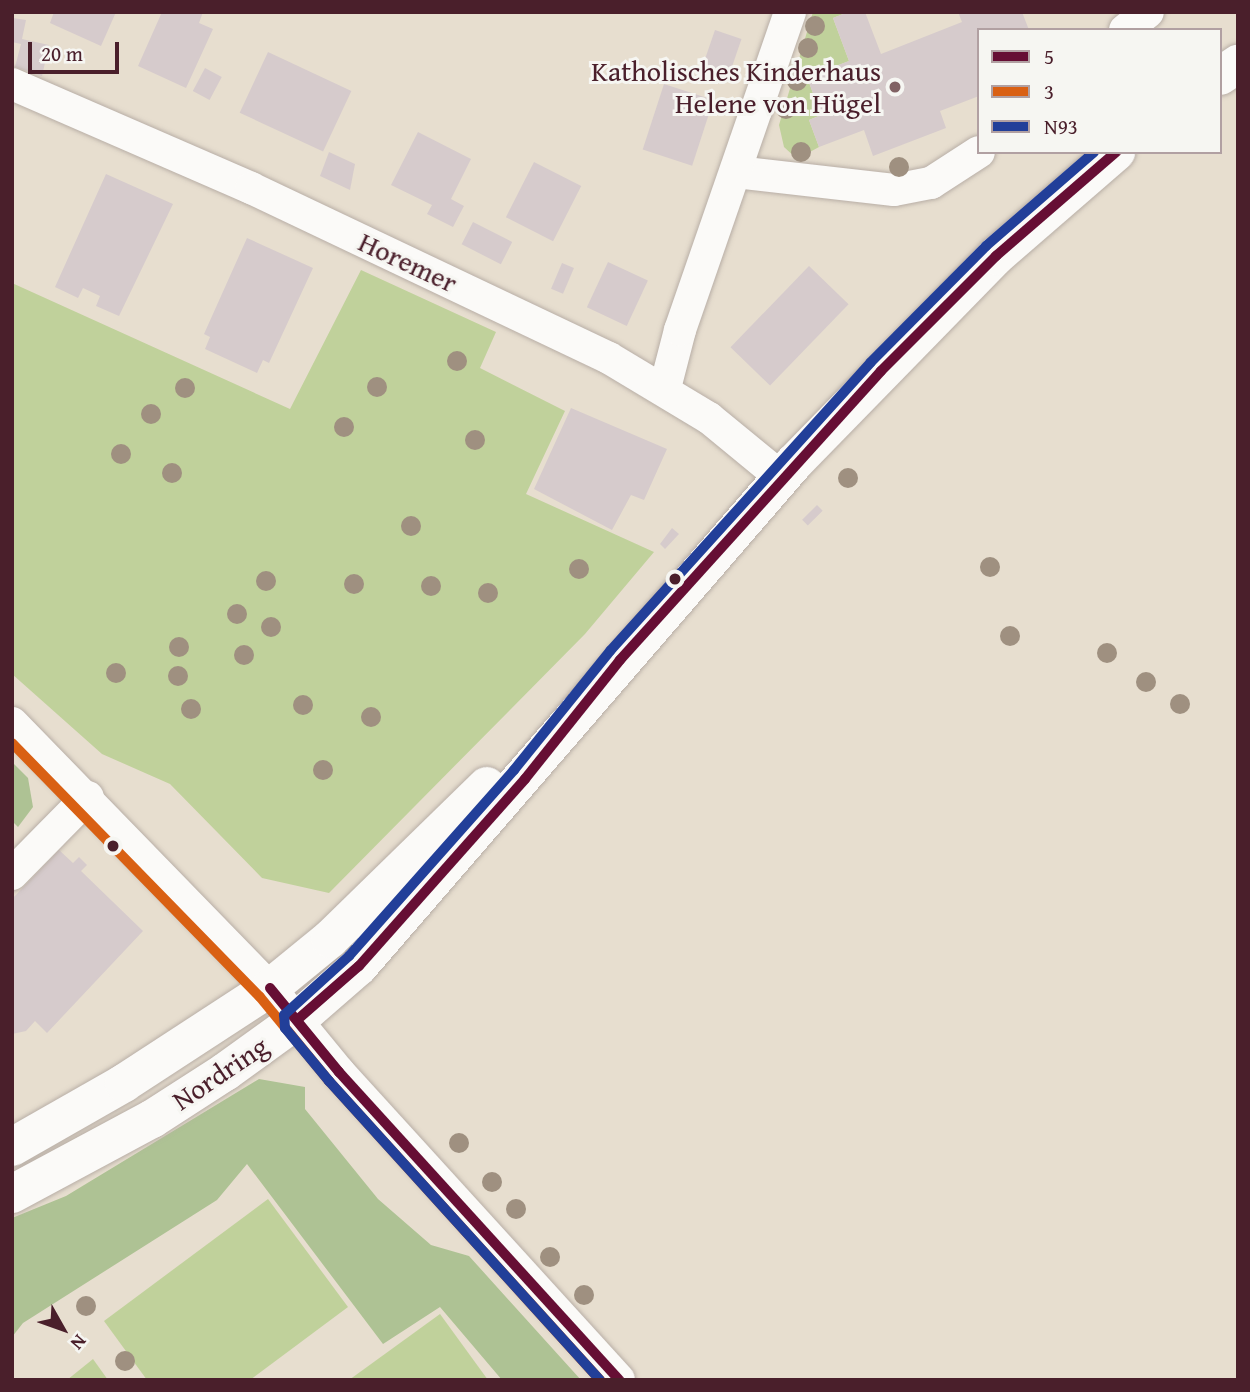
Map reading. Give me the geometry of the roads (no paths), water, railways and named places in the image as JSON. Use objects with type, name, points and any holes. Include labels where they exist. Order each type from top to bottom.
[{"type":"street","points":[[664,388],[680,330],[790,12]]},
{"type":"street","points":[[1128,28],[1148,12]]},
{"type":"street","points":[[1222,75],[1238,64]]},
{"type":"street","name":"Horemer","points":[[12,84],[251,188],[664,388],[782,478]]},
{"type":"street","points":[[736,172],[894,190],[931,183],[977,153]]},
{"type":"street","name":"Nordring","points":[[12,1194],[152,1119],[297,1020],[359,966],[525,779],[620,660],[782,478],[978,273],[1114,154]]},
{"type":"street","name":"Nordring","points":[[12,1147],[124,1083],[271,988],[330,939],[620,660]]},
{"type":"street","points":[[12,723],[88,797],[271,988],[339,1072],[619,1380]]},
{"type":"street","points":[[12,874],[88,797]]},
{"type":"place","name":"Katholisches Kinderhaus Helene von Hügel","points":[[895,87]]}]
